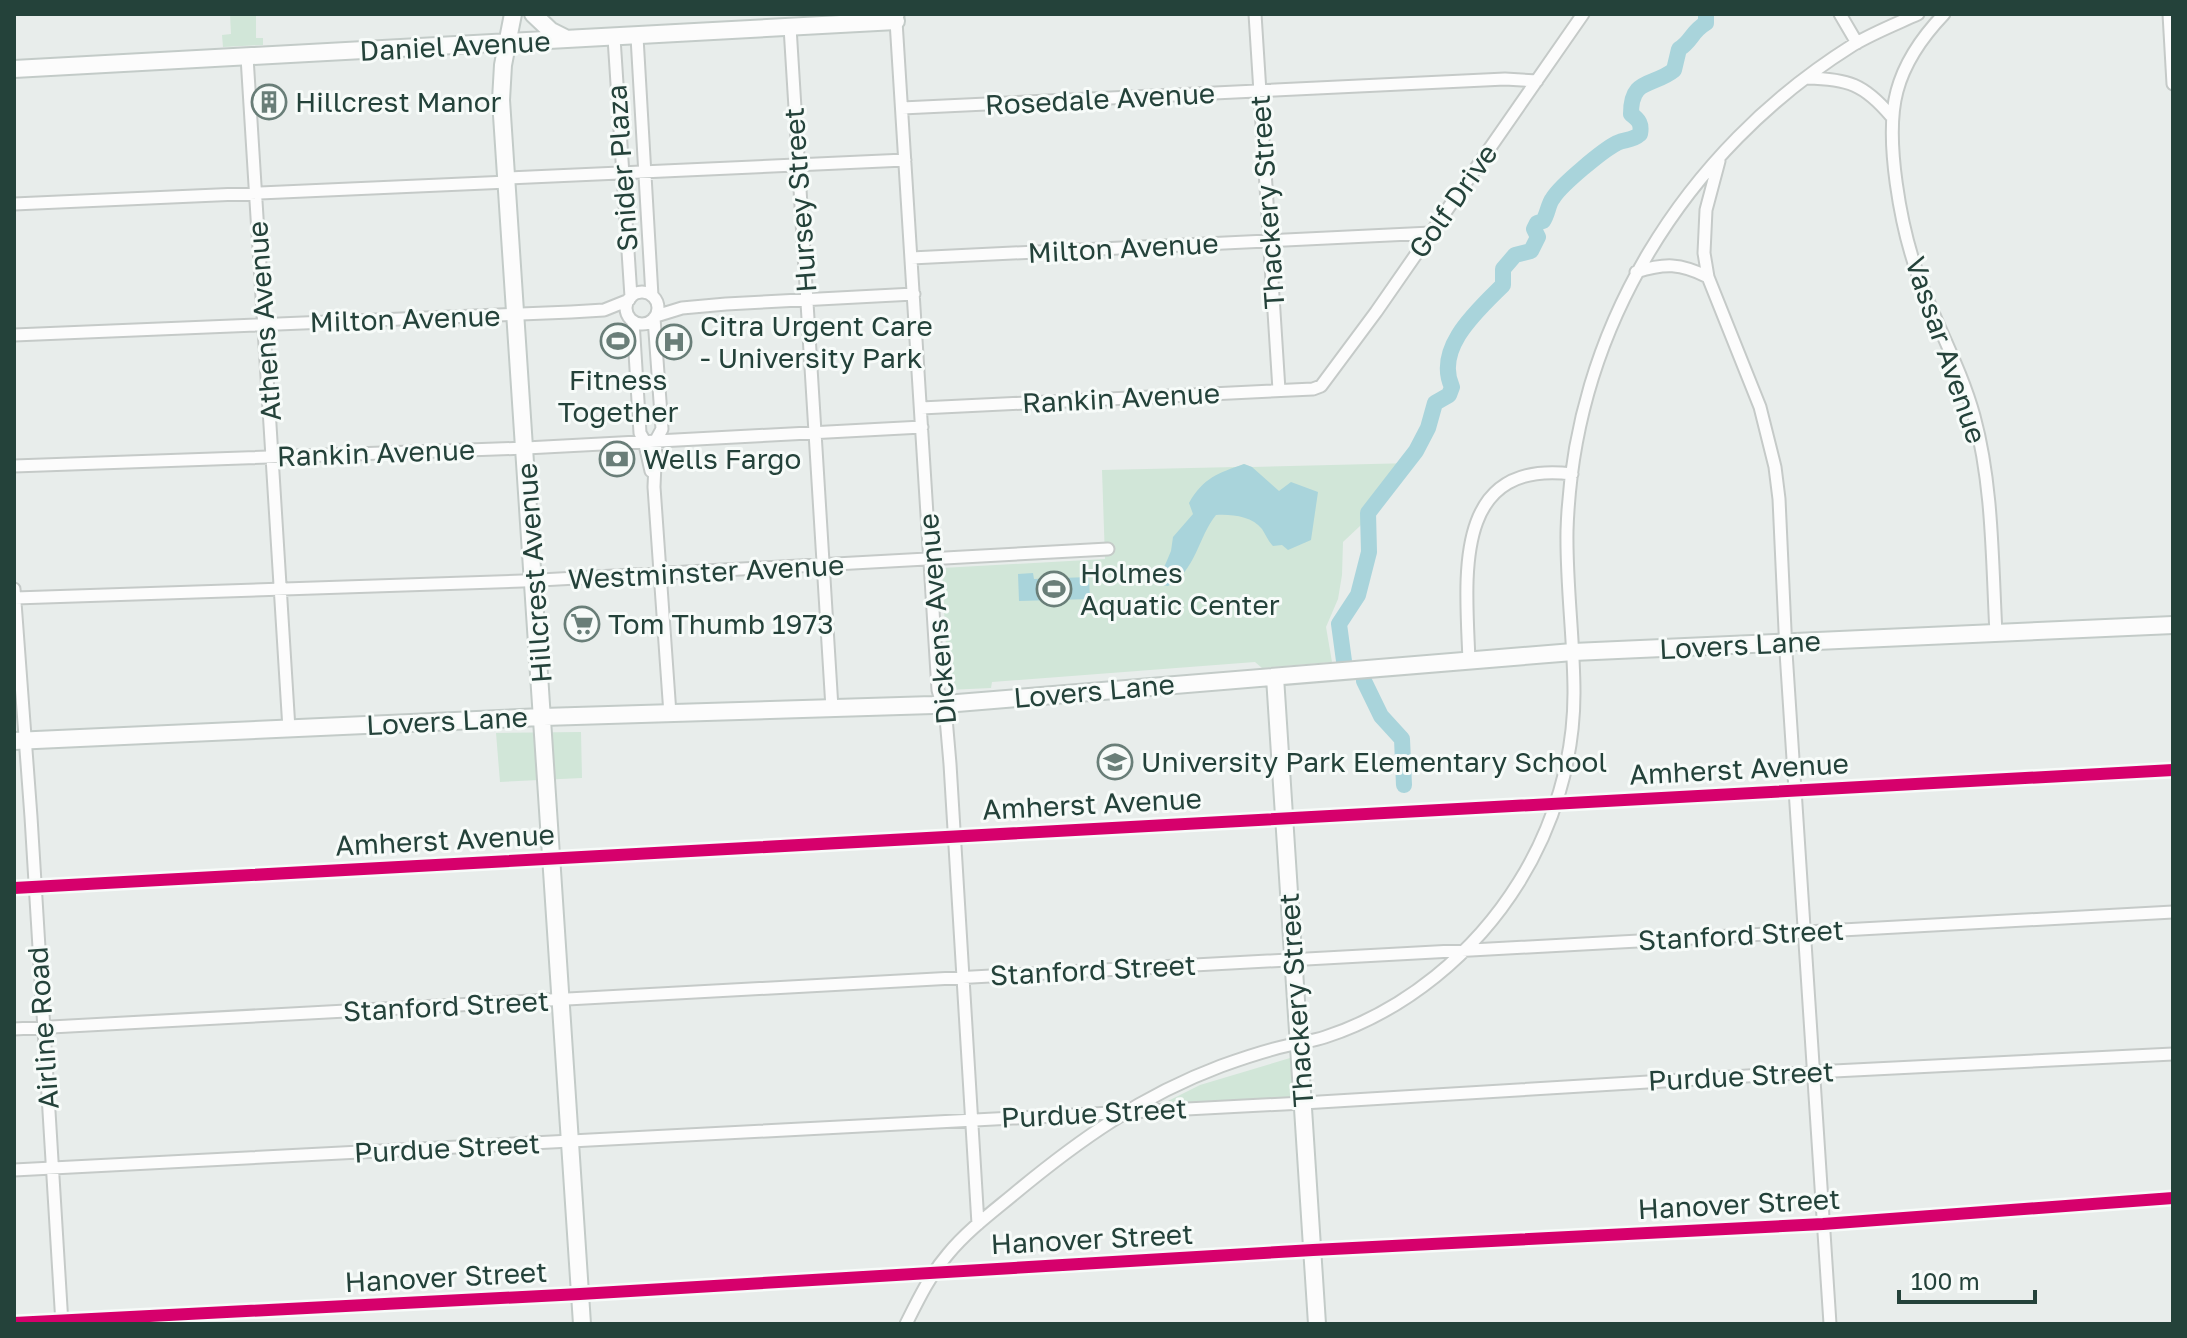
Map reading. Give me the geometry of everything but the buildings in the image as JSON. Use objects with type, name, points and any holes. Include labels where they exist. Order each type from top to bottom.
[{"type":"street","name":"Hillcrest Avenue","points":[[513,14],[503,65],[501,100],[582,1324]]},
{"type":"street","points":[[533,14],[551,31],[568,40]]},
{"type":"street","name":"Thackery Street","points":[[1255,14],[1279,390]]},
{"type":"street","name":"Golf Drive","points":[[1321,386],[1583,14]]},
{"type":"street","points":[[1840,14],[1857,43]]},
{"type":"street","points":[[906,1324],[948,1254],[978,1224],[1097,1128],[1160,1093],[1219,1067],[1345,1030],[1384,1010],[1434,977],[1465,951],[1490,923],[1523,876],[1546,828],[1572,731],[1573,652],[1567,556],[1572,474],[1596,364],[1636,272],[1653,241],[1688,192],[1766,109],[1857,43],[1918,14]]},
{"type":"street","name":"Vassar Avenue","points":[[1944,14],[1922,39],[1906,65],[1891,116],[1898,189],[1914,261],[1973,414],[1979,438],[1988,489],[1996,633]]},
{"type":"street","points":[[2169,14],[2173,84]]},
{"type":"street","name":"Daniel Avenue","points":[[14,69],[637,37],[897,18]]},
{"type":"street","name":"Dickens Avenue","points":[[897,18],[938,690],[946,718],[978,1224]]},
{"type":"street","name":"Hursey Street","points":[[790,27],[832,708]]},
{"type":"street","name":"Snider Plaza","points":[[637,37],[654,298]]},
{"type":"street","name":"Snider Plaza","points":[[614,38],[630,299]]},
{"type":"street","name":"Athens Avenue","points":[[247,57],[289,729]]},
{"type":"street","points":[[1806,78],[1851,83],[1873,95],[1891,116]]},
{"type":"street","name":"Rosedale Avenue","points":[[902,108],[1505,79],[1537,81]]},
{"type":"street","points":[[1721,154],[1706,210],[1704,253],[1708,277],[1748,374],[1769,436],[1779,499],[1785,643],[1830,1324]]},
{"type":"street","points":[[14,204],[905,160]]},
{"type":"street","name":"Milton Avenue","points":[[911,258],[1431,233]]},
{"type":"street","points":[[1636,272],[1674,265],[1708,277]]},
{"type":"street","points":[[670,714],[650,440],[639,427],[631,319],[627,309],[630,299],[641,292],[682,308]]},
{"type":"street","points":[[631,319],[644,324],[682,308],[914,294]]},
{"type":"street","points":[[650,440],[662,429],[655,317],[658,308],[654,298]]},
{"type":"street","name":"Milton Avenue","points":[[14,335],[604,310],[630,299]]},
{"type":"street","name":"Milton Avenue","points":[[604,310],[631,319]]},
{"type":"street","name":"Rankin Avenue","points":[[921,408],[1313,389],[1321,386]]},
{"type":"street","name":"Rankin Avenue","points":[[14,466],[526,448],[922,427]]},
{"type":"street","points":[[1469,661],[1469,573],[1474,529],[1483,505],[1498,488],[1520,475],[1549,472],[1572,474]]},
{"type":"street","name":"Westminster Avenue","points":[[15,598],[660,575],[1108,549]]},
{"type":"street","name":"Airline Road","points":[[14,589],[19,741],[35,887],[61,1322]]},
{"type":"street","name":"Lovers Lane","points":[[19,741],[543,717],[942,704],[1573,652],[2173,625]]},
{"type":"street","name":"Thackery Street","points":[[1275,677],[1317,1324]]},
{"type":"street","name":"Amherst Avenue","points":[[14,888],[2173,770]]},
{"type":"street","name":"Stanford Street","points":[[14,1029],[2173,912]]},
{"type":"street","name":"Purdue Street","points":[[14,1170],[2173,1054]]},
{"type":"street","name":"Hanover Street","points":[[14,1323],[1823,1224],[2173,1198]]},
{"type":"green space","points":[[230,14],[256,14],[256,38],[263,38],[263,45],[223,47],[222,35],[231,34]]},
{"type":"green space","points":[[1412,463],[1377,510],[1343,542],[1338,599],[1326,627],[1332,662],[1262,668],[1255,662],[992,682],[991,688],[948,690],[942,568],[1105,559],[1102,470],[1236,467],[1244,464],[1252,467]]},
{"type":"green space","points":[[581,732],[582,778],[500,782],[496,733]]},
{"type":"green space","points":[[1290,1058],[1293,1098],[1162,1104],[1200,1085]]},
{"type":"water","points":[[1244,464],[1252,467],[1279,491],[1291,482],[1318,492],[1311,540],[1288,550],[1282,545],[1273,546],[1253,521],[1216,515],[1185,572],[1168,586],[1157,584],[1171,551],[1173,537],[1193,514],[1189,503],[1194,495],[1212,478]]},
{"type":"water","name":"Holmes Aquatic Center","points":[[1033,573],[1034,579],[1089,577],[1090,599],[1019,601],[1018,574]]},
{"type":"waterway","points":[[1344,661],[1339,624],[1358,595],[1369,552],[1368,513],[1416,451],[1428,428],[1435,403],[1449,395],[1452,387],[1448,372],[1449,358],[1461,331],[1503,285],[1503,269],[1515,255],[1531,251],[1538,237],[1534,229],[1537,223],[1543,221],[1557,192],[1602,153],[1640,134],[1639,122],[1631,114],[1635,94],[1645,84],[1674,70],[1679,49],[1706,23],[1706,14]]},
{"type":"waterway","points":[[1364,681],[1381,716],[1402,739],[1404,785]]},
{"type":"cycle path","points":[[14,888],[2173,770]]},
{"type":"cycle path","points":[[14,1323],[1823,1224],[2173,1198]]},
{"type":"place","name":"Hillcrest Manor","points":[[269,102]]},
{"type":"place","name":"Fitness Together","points":[[618,341]]},
{"type":"place","name":"Citra Urgent Care - University Park","points":[[674,342]]},
{"type":"place","name":"Wells Fargo","points":[[617,459]]},
{"type":"place","name":"Holmes Aquatic Center","points":[[1054,589]]},
{"type":"place","name":"Tom Thumb 1973","points":[[582,624]]},
{"type":"place","name":"University Park Elementary School","points":[[1115,762]]}]
